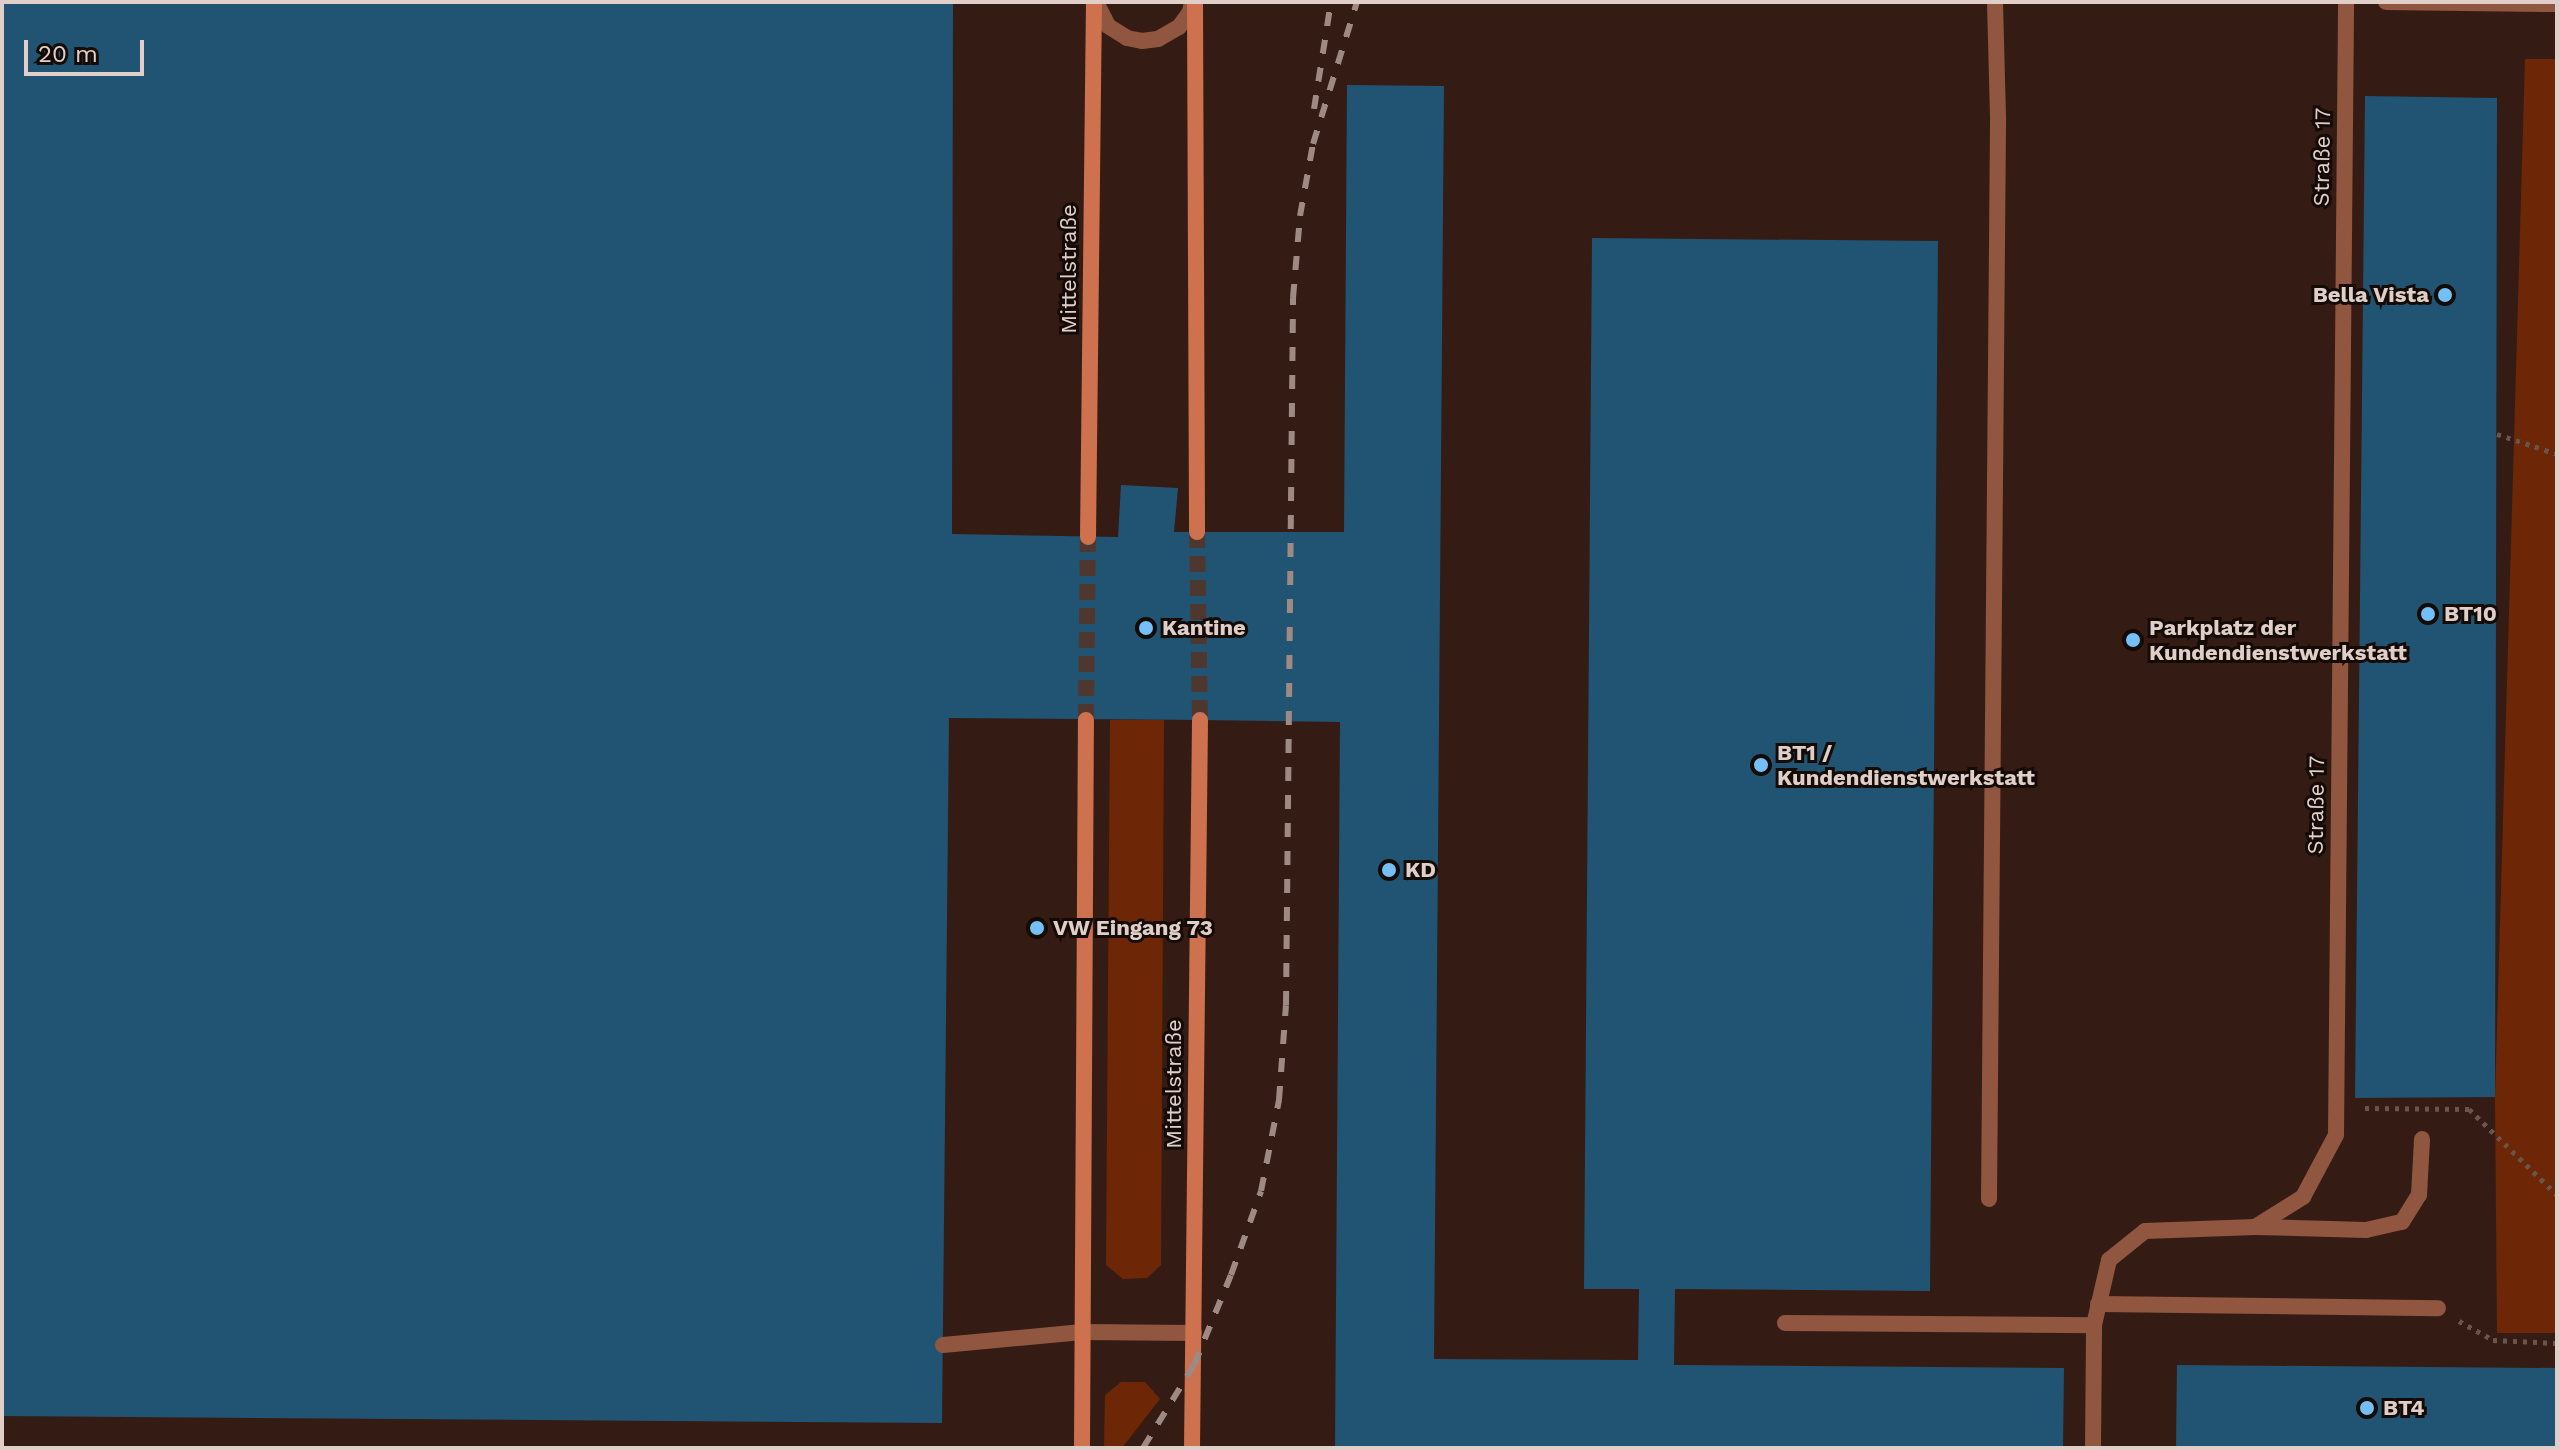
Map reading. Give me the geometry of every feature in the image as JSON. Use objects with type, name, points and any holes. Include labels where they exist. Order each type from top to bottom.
[{"type":"street","points":[[1095,2],[1108,26],[1127,38],[1142,41],[1158,39],[1179,27],[1193,2]]},
{"type":"street","name":"Mittelstraße","points":[[1088,537],[1095,2]]},
{"type":"street","points":[[1193,2],[1197,532]]},
{"type":"street","points":[[1989,1199],[1998,117],[1995,2]]},
{"type":"street","name":"Straße 17","points":[[2093,1448],[2094,1325],[2109,1260],[2145,1231],[2255,1227],[2303,1197],[2336,1135],[2346,2]]},
{"type":"street","points":[[2386,2],[2557,4]]},
{"type":"street","points":[[1082,1448],[1086,720]]},
{"type":"street","name":"Mittelstraße","points":[[1192,1448],[1200,720]]},
{"type":"street","points":[[2255,1227],[2366,1230],[2402,1222],[2419,1195],[2422,1139]]},
{"type":"street","points":[[2098,1304],[2438,1308]]},
{"type":"street","points":[[1785,1323],[2094,1325]]},
{"type":"street","points":[[943,1345],[1082,1332],[1194,1333]]},
{"type":"path","points":[[2497,434],[2557,454]]},
{"type":"path","points":[[2336,1108],[2469,1109],[2557,1195]]},
{"type":"path","points":[[2438,1308],[2493,1340],[2557,1343]]},
{"type":"shaded area","points":[[2525,59],[2557,59],[2557,1333],[2497,1333],[2495,1097]]},
{"type":"shaded area","points":[[1110,720],[1164,720],[1161,1265],[1147,1278],[1123,1279],[1106,1265]]},
{"type":"shaded area","points":[[1121,1382],[1145,1382],[1160,1399],[1122,1448],[1104,1448],[1105,1395]]},
{"type":"building","points":[[2,2],[953,2],[952,534],[1118,537],[1121,485],[1178,488],[1174,532],[1344,532],[1347,85],[1444,86],[1434,1359],[1638,1360],[1639,1289],[1584,1289],[1592,238],[1938,241],[1930,1291],[1675,1289],[1674,1365],[2064,1368],[2063,1448],[1335,1448],[1340,722],[949,718],[942,1423],[2,1416]]},
{"type":"building","name":"BT10","points":[[2365,96],[2497,98],[2495,1097],[2355,1098]]},
{"type":"building","name":"BT4","points":[[2177,1365],[2557,1368],[2557,1448],[2176,1448]]},
{"type":"tunnel","points":[[1197,532],[1200,720]]},
{"type":"tunnel","points":[[1086,720],[1088,537]]},
{"type":"railway","points":[[1314,109],[1331,2]]},
{"type":"railway","points":[[1143,1448],[1194,1365],[1231,1275],[1261,1191],[1279,1100],[1286,1005],[1293,298],[1300,216],[1313,144],[1357,2]]},
{"type":"place","name":"Bella Vista","points":[[2445,295]]},
{"type":"place","name":"BT10","points":[[2428,614]]},
{"type":"place","name":"Kantine","points":[[1146,628]]},
{"type":"place","name":"Parkplatz der Kundendienstwerkstatt","points":[[2133,640]]},
{"type":"place","name":"BT1 / Kundendienstwerkstatt","points":[[1761,765]]},
{"type":"place","name":"KD","points":[[1389,870]]},
{"type":"place","name":"VW Eingang 73","points":[[1037,928]]},
{"type":"place","name":"BT4","points":[[2367,1408]]}]
